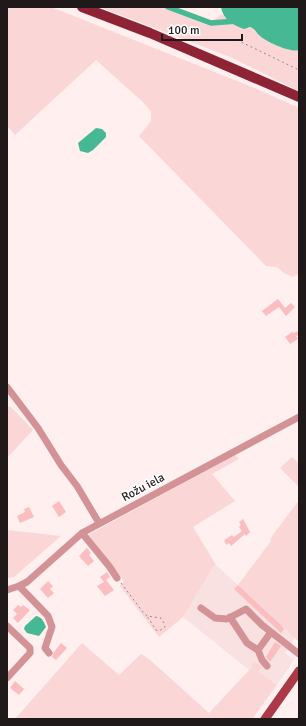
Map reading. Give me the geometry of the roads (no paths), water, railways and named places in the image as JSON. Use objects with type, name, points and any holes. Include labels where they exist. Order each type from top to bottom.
[{"type":"highway","points":[[82,7],[150,33],[299,97]]},
{"type":"main road","points":[[264,719],[299,671]]},
{"type":"street","points":[[7,387],[38,428],[61,465],[77,486],[99,523]]},
{"type":"street","name":"Rožu iela","points":[[7,590],[27,582],[82,533],[299,416]]},
{"type":"street","points":[[82,533],[110,566],[117,578]]},
{"type":"street","points":[[19,586],[48,616],[52,627],[45,648],[49,653]]},
{"type":"street","points":[[201,608],[215,618],[227,619],[246,609],[271,632],[299,654]]},
{"type":"street","points":[[230,617],[247,643],[258,650],[262,660],[267,666]]},
{"type":"street","points":[[7,626],[30,648],[30,653],[7,678]]},
{"type":"street","points":[[258,650],[271,632]]},
{"type":"waterway","points":[[168,7],[211,23],[237,21]]}]
